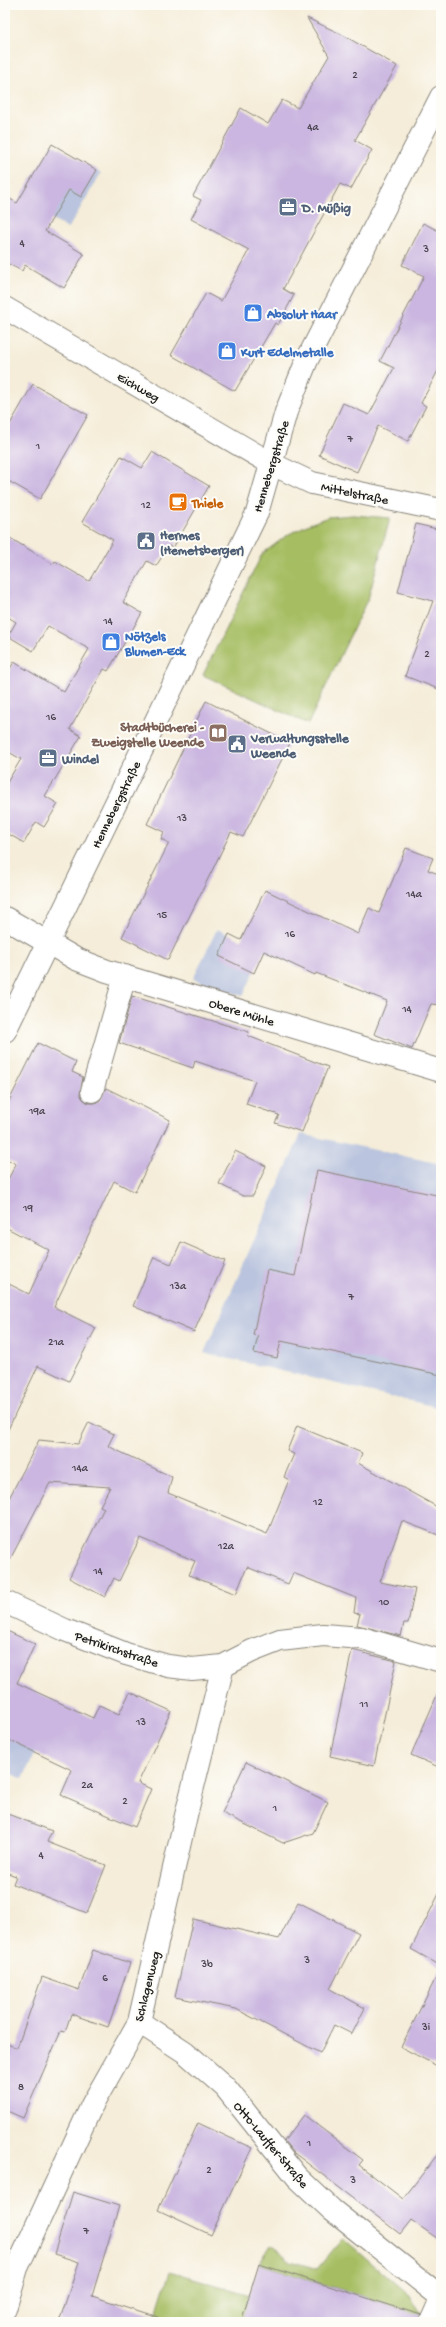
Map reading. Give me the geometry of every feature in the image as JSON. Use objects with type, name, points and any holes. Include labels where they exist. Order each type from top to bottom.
[{"type":"street","name":"Hennebergstraße","points":[[5,1031],[46,943],[257,513],[286,412],[307,360],[441,97]]},
{"type":"street","name":"Eichweg","points":[[5,308],[272,464]]},
{"type":"street","name":"Mittelstraße","points":[[272,464],[312,483],[441,510]]},
{"type":"street","name":"Obere Mühle","points":[[5,918],[76,959],[125,976],[441,1071]]},
{"type":"street","points":[[92,1091],[125,976]]},
{"type":"street","name":"Petrikirchstraße","points":[[5,1602],[65,1630],[126,1654],[168,1666],[192,1669],[223,1666],[252,1651],[280,1640],[323,1635],[362,1638],[441,1661]]},
{"type":"street","name":"Schlagenweg","points":[[5,2309],[17,2268],[92,2106],[139,2022],[187,1811],[223,1666]]},
{"type":"street","name":"Otto-Lauffer-Straße","points":[[139,2022],[185,2052],[225,2087],[297,2177],[332,2210],[441,2298]]},
{"type":"street","points":[[431,2322],[441,2298]]},
{"type":"shaded area","points":[[52,144],[101,173],[68,229],[19,200]]},
{"type":"shaded area","points":[[217,929],[264,951],[243,996],[193,979]]},
{"type":"shaded area","points":[[301,1134],[441,1164],[441,1408],[204,1353]]},
{"type":"shaded area","points":[[5,1711],[45,1729],[23,1779],[5,1770]]},
{"type":"green space","points":[[353,515],[390,518],[369,596],[308,724],[203,675],[262,554],[289,534],[307,525],[328,517]]},
{"type":"green space","points":[[343,2238],[412,2298],[423,2317],[421,2322],[380,2322],[386,2304],[259,2264],[271,2245],[291,2261],[317,2269]]},
{"type":"green space","points":[[170,2271],[250,2295],[241,2322],[218,2322],[210,2319],[208,2322],[154,2322]]},
{"type":"building","points":[[307,18],[341,34],[397,66],[355,140],[372,150],[351,189],[340,184],[283,289],[294,295],[278,325],[275,323],[235,391],[171,355],[206,293],[221,301],[249,250],[191,219],[201,200],[193,196],[241,108],[268,124],[282,100],[298,108],[329,56]]},
{"type":"building","points":[[52,144],[97,170],[81,197],[69,190],[45,231],[84,254],[64,288],[25,265],[22,271],[5,262],[5,196],[17,203]]},
{"type":"building","points":[[423,223],[441,232],[441,365],[421,403],[426,406],[408,441],[378,426],[357,472],[319,455],[343,403],[369,415],[394,368],[380,361],[424,276],[402,265]]},
{"type":"building","points":[[33,384],[88,415],[40,499],[5,479],[5,433]]},
{"type":"building","points":[[152,452],[209,486],[173,548],[169,546],[156,566],[147,561],[123,602],[142,613],[108,671],[104,669],[70,729],[81,736],[45,796],[58,804],[44,827],[36,822],[24,843],[5,832],[5,786],[21,759],[5,750],[5,677],[14,662],[64,692],[89,649],[48,626],[33,651],[8,636],[16,622],[5,615],[5,535],[53,564],[55,561],[89,581],[113,540],[82,522],[121,456],[142,468]]},
{"type":"building","points":[[416,524],[441,530],[441,690],[405,676],[433,601],[398,592]]},
{"type":"building","points":[[206,701],[290,743],[243,837],[231,832],[168,960],[122,937],[169,843],[161,839],[164,832],[147,824]]},
{"type":"building","points":[[406,848],[433,858],[428,870],[441,875],[441,1005],[431,1004],[412,1049],[374,1034],[387,1001],[316,973],[315,975],[264,951],[254,973],[219,956],[229,934],[241,940],[265,890],[358,934],[369,908],[379,913]]},
{"type":"building","points":[[132,996],[249,1032],[248,1036],[328,1067],[302,1132],[275,1123],[279,1115],[246,1104],[255,1081],[195,1061],[193,1068],[119,1043]]},
{"type":"building","points":[[38,1043],[76,1062],[72,1072],[83,1077],[80,1094],[88,1103],[95,1103],[100,1100],[106,1088],[170,1120],[135,1192],[114,1181],[54,1307],[96,1328],[69,1381],[38,1366],[5,1436],[5,1282],[29,1294],[49,1250],[5,1227],[5,1185],[16,1164],[5,1158],[5,1109]]},
{"type":"building","points":[[235,1151],[266,1166],[253,1196],[243,1196],[219,1184]]},
{"type":"building","points":[[317,1170],[441,1196],[441,1375],[281,1341],[277,1358],[254,1353],[258,1336],[253,1335],[267,1270],[295,1276]]},
{"type":"building","points":[[181,1242],[225,1261],[194,1332],[133,1306],[154,1257],[171,1264]]},
{"type":"building","points":[[89,1422],[114,1434],[108,1446],[172,1477],[168,1493],[267,1534],[289,1480],[284,1477],[294,1454],[287,1451],[297,1426],[362,1453],[358,1463],[441,1509],[441,1536],[402,1521],[380,1582],[415,1589],[408,1623],[404,1623],[401,1636],[357,1625],[360,1614],[354,1613],[356,1598],[293,1573],[288,1584],[247,1567],[236,1594],[189,1575],[195,1561],[140,1538],[119,1581],[114,1578],[105,1597],[69,1578],[104,1508],[100,1506],[110,1487],[50,1483],[5,1569],[5,1506],[39,1440],[78,1444]]},
{"type":"building","points":[[5,1630],[35,1644],[17,1683],[93,1718],[99,1705],[119,1714],[130,1692],[171,1711],[138,1783],[151,1789],[135,1827],[61,1795],[72,1770],[5,1738]]},
{"type":"building","points":[[352,1650],[396,1661],[374,1766],[330,1756]]},
{"type":"building","points":[[441,1686],[441,1768],[411,1755]]},
{"type":"building","points":[[246,1762],[328,1802],[313,1833],[283,1843],[222,1813]]},
{"type":"building","points":[[5,1813],[52,1831],[47,1842],[106,1865],[87,1913],[13,1884],[16,1876],[5,1872]]},
{"type":"building","points":[[441,1890],[441,1966],[411,1949]]},
{"type":"building","points":[[298,1902],[359,1933],[330,1989],[365,2008],[352,2034],[334,2025],[320,2053],[236,2009],[175,1997],[193,1919],[279,1939]]},
{"type":"building","points":[[93,1950],[130,1963],[108,2027],[71,2014],[65,2032],[61,2031],[23,2118],[5,2110],[5,2043],[17,2048],[42,1977],[79,1990]]},
{"type":"building","points":[[441,1968],[441,2068],[401,2047]]},
{"type":"building","points":[[304,2115],[363,2160],[359,2165],[403,2199],[441,2150],[441,2241],[411,2220],[400,2234],[294,2153],[284,2141]]},
{"type":"building","points":[[198,2123],[252,2148],[211,2235],[158,2210]]},
{"type":"building","points":[[73,2192],[119,2206],[92,2296],[158,2317],[157,2322],[59,2322],[79,2262],[54,2254]]},
{"type":"building","points":[[259,2264],[421,2315],[419,2322],[241,2322]]},
{"type":"place","name":"D. Müßig","points":[[288,207]]},
{"type":"place","name":"Absolut Haar","points":[[253,313]]},
{"type":"place","name":"Kurt Edelmetalle","points":[[227,351]]},
{"type":"place","name":"Thiele","points":[[178,502]]},
{"type":"place","name":"Hermes (Hemetsberger)","points":[[146,541]]},
{"type":"place","name":"Nötzels Blumen-Eck","points":[[111,642]]},
{"type":"place","name":"Stadtbücherei - Zweigstelle Weende","points":[[218,733]]},
{"type":"place","name":"Verwaltungsstelle Weende","points":[[237,744]]},
{"type":"place","name":"Windel","points":[[48,758]]}]
